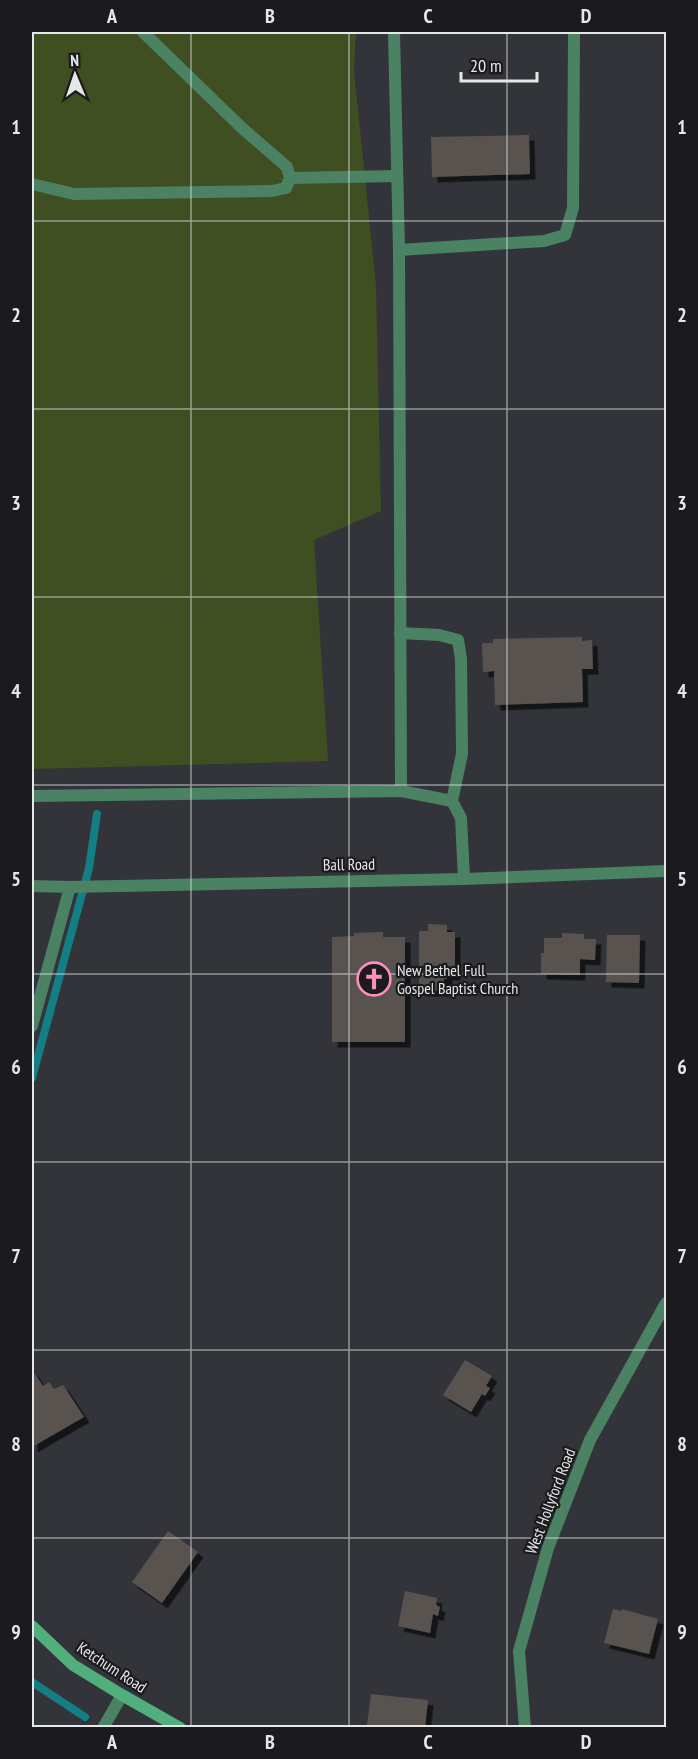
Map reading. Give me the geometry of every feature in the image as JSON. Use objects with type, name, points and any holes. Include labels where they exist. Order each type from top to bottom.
[{"type":"main road","name":"Ketchum Road","points":[[32,1626],[73,1665],[180,1728]]},
{"type":"street","points":[[32,184],[74,194],[272,191],[286,188],[290,178],[287,167],[242,128],[143,32]]},
{"type":"street","points":[[394,32],[399,250],[400,791]]},
{"type":"street","points":[[399,250],[544,241],[566,235],[573,208],[574,32]]},
{"type":"street","points":[[290,178],[397,176]]},
{"type":"street","points":[[400,633],[440,635],[458,639],[461,659],[462,754],[452,801],[461,818],[464,879]]},
{"type":"street","points":[[32,796],[400,791],[452,801]]},
{"type":"street","name":"Ball Road","points":[[32,886],[464,879],[666,872]]},
{"type":"street","points":[[32,1026],[70,887]]},
{"type":"street","name":"West Hollyford Road","points":[[525,1728],[519,1651],[548,1548],[590,1440],[666,1303]]},
{"type":"street","points":[[103,1728],[122,1695]]},
{"type":"green space","points":[[32,32],[356,32],[354,71],[376,286],[381,511],[314,540],[328,761],[32,769]]},
{"type":"building","points":[[529,135],[530,174],[432,177],[431,137]]},
{"type":"building","points":[[582,637],[582,641],[592,640],[593,669],[582,669],[583,702],[495,705],[494,671],[483,672],[482,643],[493,643],[493,639]]},
{"type":"building","points":[[428,924],[447,925],[447,932],[455,932],[455,975],[447,975],[447,979],[444,979],[444,991],[419,991],[419,931],[428,931]]},
{"type":"building","points":[[383,932],[383,937],[405,937],[405,1042],[332,1042],[332,937],[354,936],[354,933]]},
{"type":"building","points":[[562,933],[584,934],[584,939],[596,939],[595,960],[580,959],[580,975],[541,974],[544,938],[562,938]]},
{"type":"building","points":[[607,935],[640,935],[639,983],[606,982]]},
{"type":"building","points":[[465,1360],[492,1376],[486,1386],[490,1388],[485,1396],[482,1394],[471,1412],[443,1395]]},
{"type":"building","points":[[32,1370],[43,1386],[49,1382],[54,1389],[63,1385],[84,1417],[32,1447]]},
{"type":"building","points":[[168,1531],[198,1552],[162,1603],[132,1582]]},
{"type":"building","points":[[405,1591],[437,1598],[436,1605],[440,1607],[438,1616],[433,1614],[430,1633],[398,1626]]},
{"type":"building","points":[[613,1609],[622,1611],[622,1609],[658,1619],[649,1654],[604,1643]]},
{"type":"building","points":[[371,1694],[428,1700],[425,1728],[367,1726]]},
{"type":"waterway","points":[[32,1078],[89,868],[97,814]]},
{"type":"waterway","points":[[32,1682],[85,1717]]},
{"type":"place","name":"New Bethel Full Gospel Baptist Church","points":[[374,979]]}]
